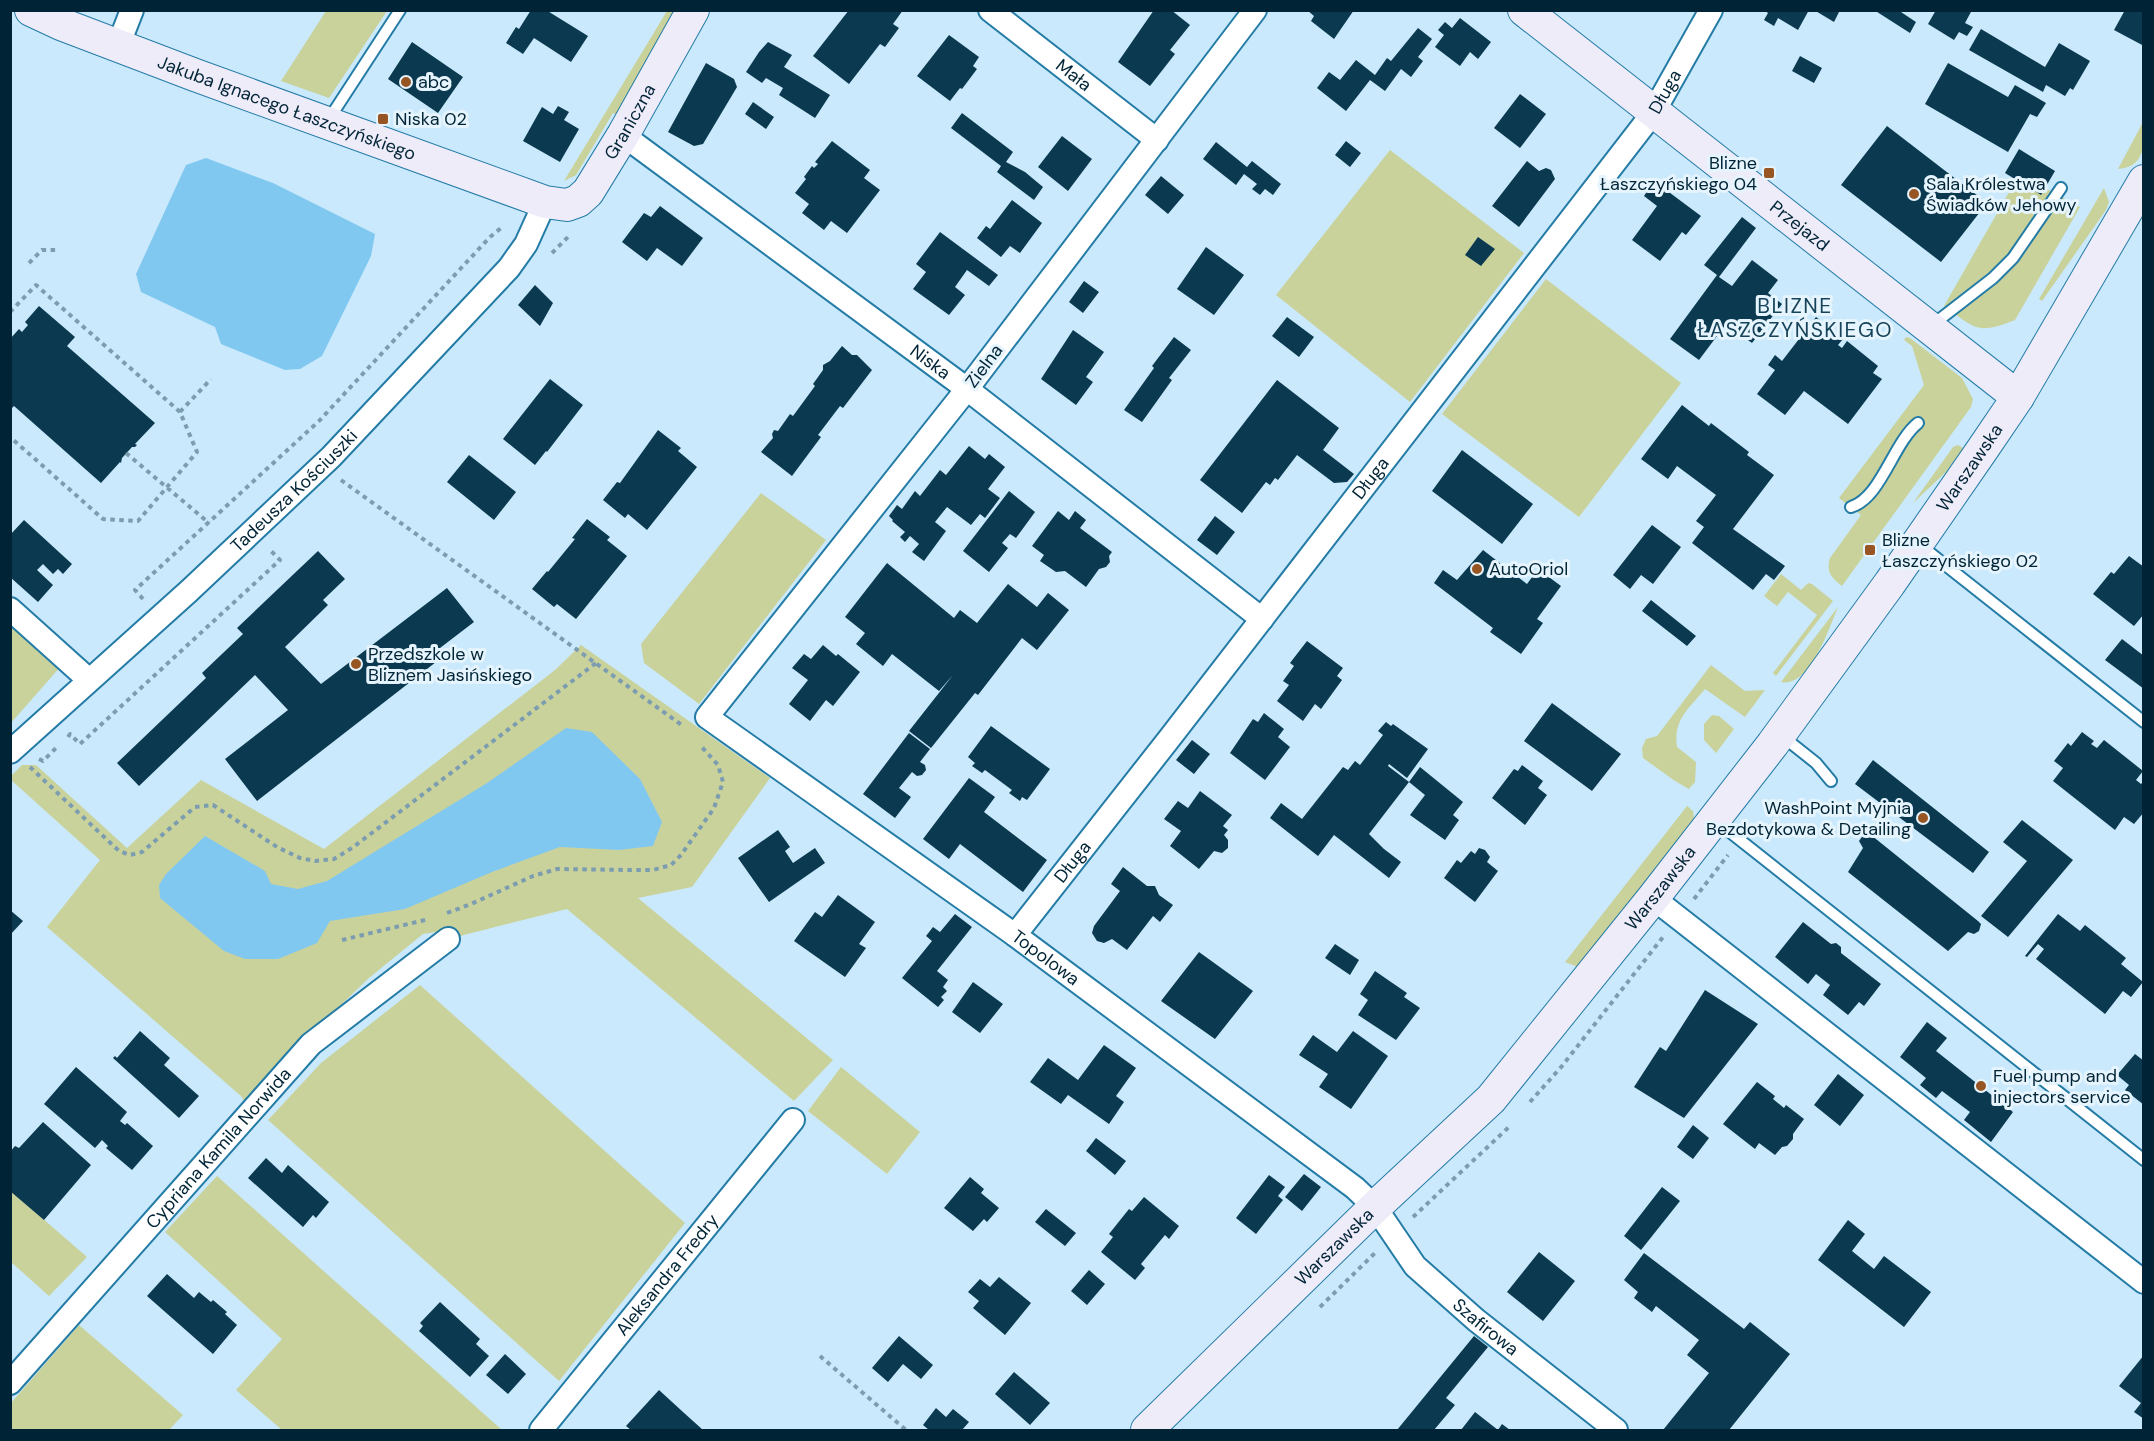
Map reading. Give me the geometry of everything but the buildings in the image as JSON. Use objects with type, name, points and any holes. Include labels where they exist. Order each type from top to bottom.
[{"type":"main road","name":"Jakuba Ignacego Łaszczyńskiego","points":[[31,10],[118,46],[545,202]]},
{"type":"main road","name":"Graniczna","points":[[545,202],[567,205],[578,201],[588,192],[623,135],[693,10]]},
{"type":"main road","name":"Przejazd","points":[[1524,10],[2018,397]]},
{"type":"main road","name":"Warszawska","points":[[1147,1431],[1376,1207],[1491,1099],[1653,898],[1779,734],[1917,543],[2018,397],[2144,181]]},
{"type":"street","points":[[118,46],[132,10]]},
{"type":"street","name":"Mała","points":[[990,10],[1157,140]]},
{"type":"street","name":"Zielna","points":[[698,724],[968,389],[1255,10]]},
{"type":"street","name":"Długa","points":[[1015,935],[1653,113],[1711,10]]},
{"type":"street","name":"Niska","points":[[623,135],[968,389],[1262,619]]},
{"type":"street","name":"Tadeusza Kościuszki","points":[[11,751],[189,591],[332,457],[509,268],[526,244],[545,202]]},
{"type":"street","points":[[10,609],[89,680]]},
{"type":"street","name":"Topolowa","points":[[698,724],[1015,935],[1355,1188],[1376,1207]]},
{"type":"street","points":[[1653,898],[2144,1282]]},
{"type":"street","name":"Cypriana Kamila Norwida","points":[[10,1383],[311,1044],[448,939]]},
{"type":"street","name":"Aleksandra Fredry","points":[[541,1431],[793,1120]]},
{"type":"street","name":"Szafirowa","points":[[1376,1207],[1414,1266],[1476,1320],[1616,1431]]},
{"type":"lane","points":[[328,122],[400,10]]},
{"type":"lane","points":[[1929,328],[1993,279],[2013,258],[2061,188]]},
{"type":"lane","points":[[1851,507],[1867,498],[1900,442],[1918,423]]},
{"type":"lane","points":[[1917,543],[2144,723]]},
{"type":"lane","points":[[1779,734],[1816,763],[1831,781]]},
{"type":"lane","points":[[1714,819],[2144,1160]]},
{"type":"path","points":[[126,453],[209,523],[319,421],[501,228]]},
{"type":"path","points":[[29,263],[42,250],[57,250]]},
{"type":"path","points":[[10,312],[36,285],[180,412],[197,452],[138,521],[103,519],[10,437]]},
{"type":"path","points":[[180,412],[211,379]]},
{"type":"path","points":[[335,476],[596,663],[698,724]]},
{"type":"path","points":[[11,751],[118,850],[130,855],[142,852],[195,807],[213,805],[277,847],[300,858],[315,861],[334,859],[352,848],[596,663]]},
{"type":"path","points":[[444,914],[533,876],[556,869],[653,870],[671,865],[681,855],[714,808],[723,782],[718,765],[702,749],[697,739]]},
{"type":"path","points":[[342,940],[435,917]]},
{"type":"path","points":[[820,1356],[906,1431]]},
{"type":"green space","points":[[326,11],[387,11],[329,98],[281,81]]},
{"type":"green space","points":[[667,11],[679,11],[620,116],[613,113],[576,175],[564,181]]},
{"type":"green space","points":[[2143,122],[2143,146],[2138,159],[2134,164],[2118,169]]},
{"type":"green space","points":[[1390,150],[1524,253],[1410,402],[1276,295]]},
{"type":"green space","points":[[2016,180],[2041,194],[2045,188],[2080,207],[2015,320],[1992,327],[1977,327],[1944,306]]},
{"type":"green space","points":[[2104,188],[2109,202],[2106,210],[2042,301],[2039,299]]},
{"type":"green space","points":[[1546,279],[1681,383],[1579,517],[1442,414]]},
{"type":"green space","points":[[1906,337],[1962,378],[1973,399],[1971,407],[1842,586],[1830,574],[1830,558],[1861,515],[1839,498],[1924,385],[1912,346],[1904,340]]},
{"type":"green space","points":[[1958,445],[1963,448],[1946,472],[1913,503],[1953,447]]},
{"type":"green space","points":[[761,493],[826,540],[699,704],[644,663],[641,644]]},
{"type":"green space","points":[[1781,574],[1801,590],[1808,583],[1812,584],[1833,601],[1776,676],[1773,673],[1817,615],[1788,592],[1777,606],[1764,596]]},
{"type":"green space","points":[[1838,607],[1824,642],[1809,666],[1801,676],[1791,681],[1781,682]]},
{"type":"green space","points":[[11,618],[62,665],[11,723]]},
{"type":"green space","points":[[581,645],[770,778],[692,887],[638,898],[833,1060],[794,1101],[567,909],[448,939],[443,931],[423,934],[369,978],[298,1046],[246,1104],[241,1096],[47,927],[100,860],[11,780],[11,776],[22,765],[36,765],[127,848],[201,780],[324,849],[555,670]]},
{"type":"green space","points":[[1711,665],[1745,691],[1765,690],[1745,717],[1705,689],[1688,709],[1677,729],[1676,737],[1677,747],[1696,762],[1695,782],[1689,789],[1643,758],[1642,748],[1646,739],[1657,736]]},
{"type":"green space","points":[[1712,715],[1719,716],[1734,729],[1716,753],[1704,740],[1704,724]]},
{"type":"green space","points":[[1687,806],[1693,811],[1694,818],[1582,966],[1565,962]]},
{"type":"green space","points":[[420,985],[685,1223],[559,1381],[268,1120],[321,1063]]},
{"type":"green space","points":[[841,1067],[920,1132],[887,1174],[808,1111]]},
{"type":"green space","points":[[217,1176],[502,1430],[282,1430],[236,1390],[282,1339],[165,1232]]},
{"type":"green space","points":[[11,1191],[87,1257],[49,1296],[11,1262]]},
{"type":"green space","points":[[79,1325],[183,1415],[169,1430],[11,1430],[11,1403]]},
{"type":"water","points":[[206,158],[273,183],[375,234],[371,256],[322,356],[300,369],[285,370],[221,344],[215,327],[141,292],[136,274],[186,165]]},
{"type":"water","points":[[566,728],[592,732],[640,779],[662,822],[653,846],[619,850],[560,847],[492,872],[405,909],[330,921],[317,943],[278,959],[245,959],[224,951],[160,898],[159,885],[166,874],[205,836],[265,871],[271,884],[298,889],[327,881],[487,783]]},
{"type":"place","name":"abc","points":[[406,82]]},
{"type":"place","name":"Niska 02","points":[[383,119]]},
{"type":"place","name":"Blizne Łaszczyńskiego 04","points":[[1769,173]]},
{"type":"place","name":"Sala Królestwa Świadków Jehowy","points":[[1914,194]]},
{"type":"place","name":"Blizne Łaszczyńskiego 02","points":[[1870,550]]},
{"type":"place","name":"AutoOriol","points":[[1477,569]]},
{"type":"place","name":"Przedszkole w Bliznem Jasińskiego","points":[[356,664]]},
{"type":"place","name":"WashPoint Myjnia Bezdotykowa & Detailing","points":[[1923,818]]},
{"type":"place","name":"Fuel pump and injectors service","points":[[1981,1086]]},
{"type":"district","name":"BLIZNE ŁASZCZYŃSKIEGO","points":[[1795,318]]}]
